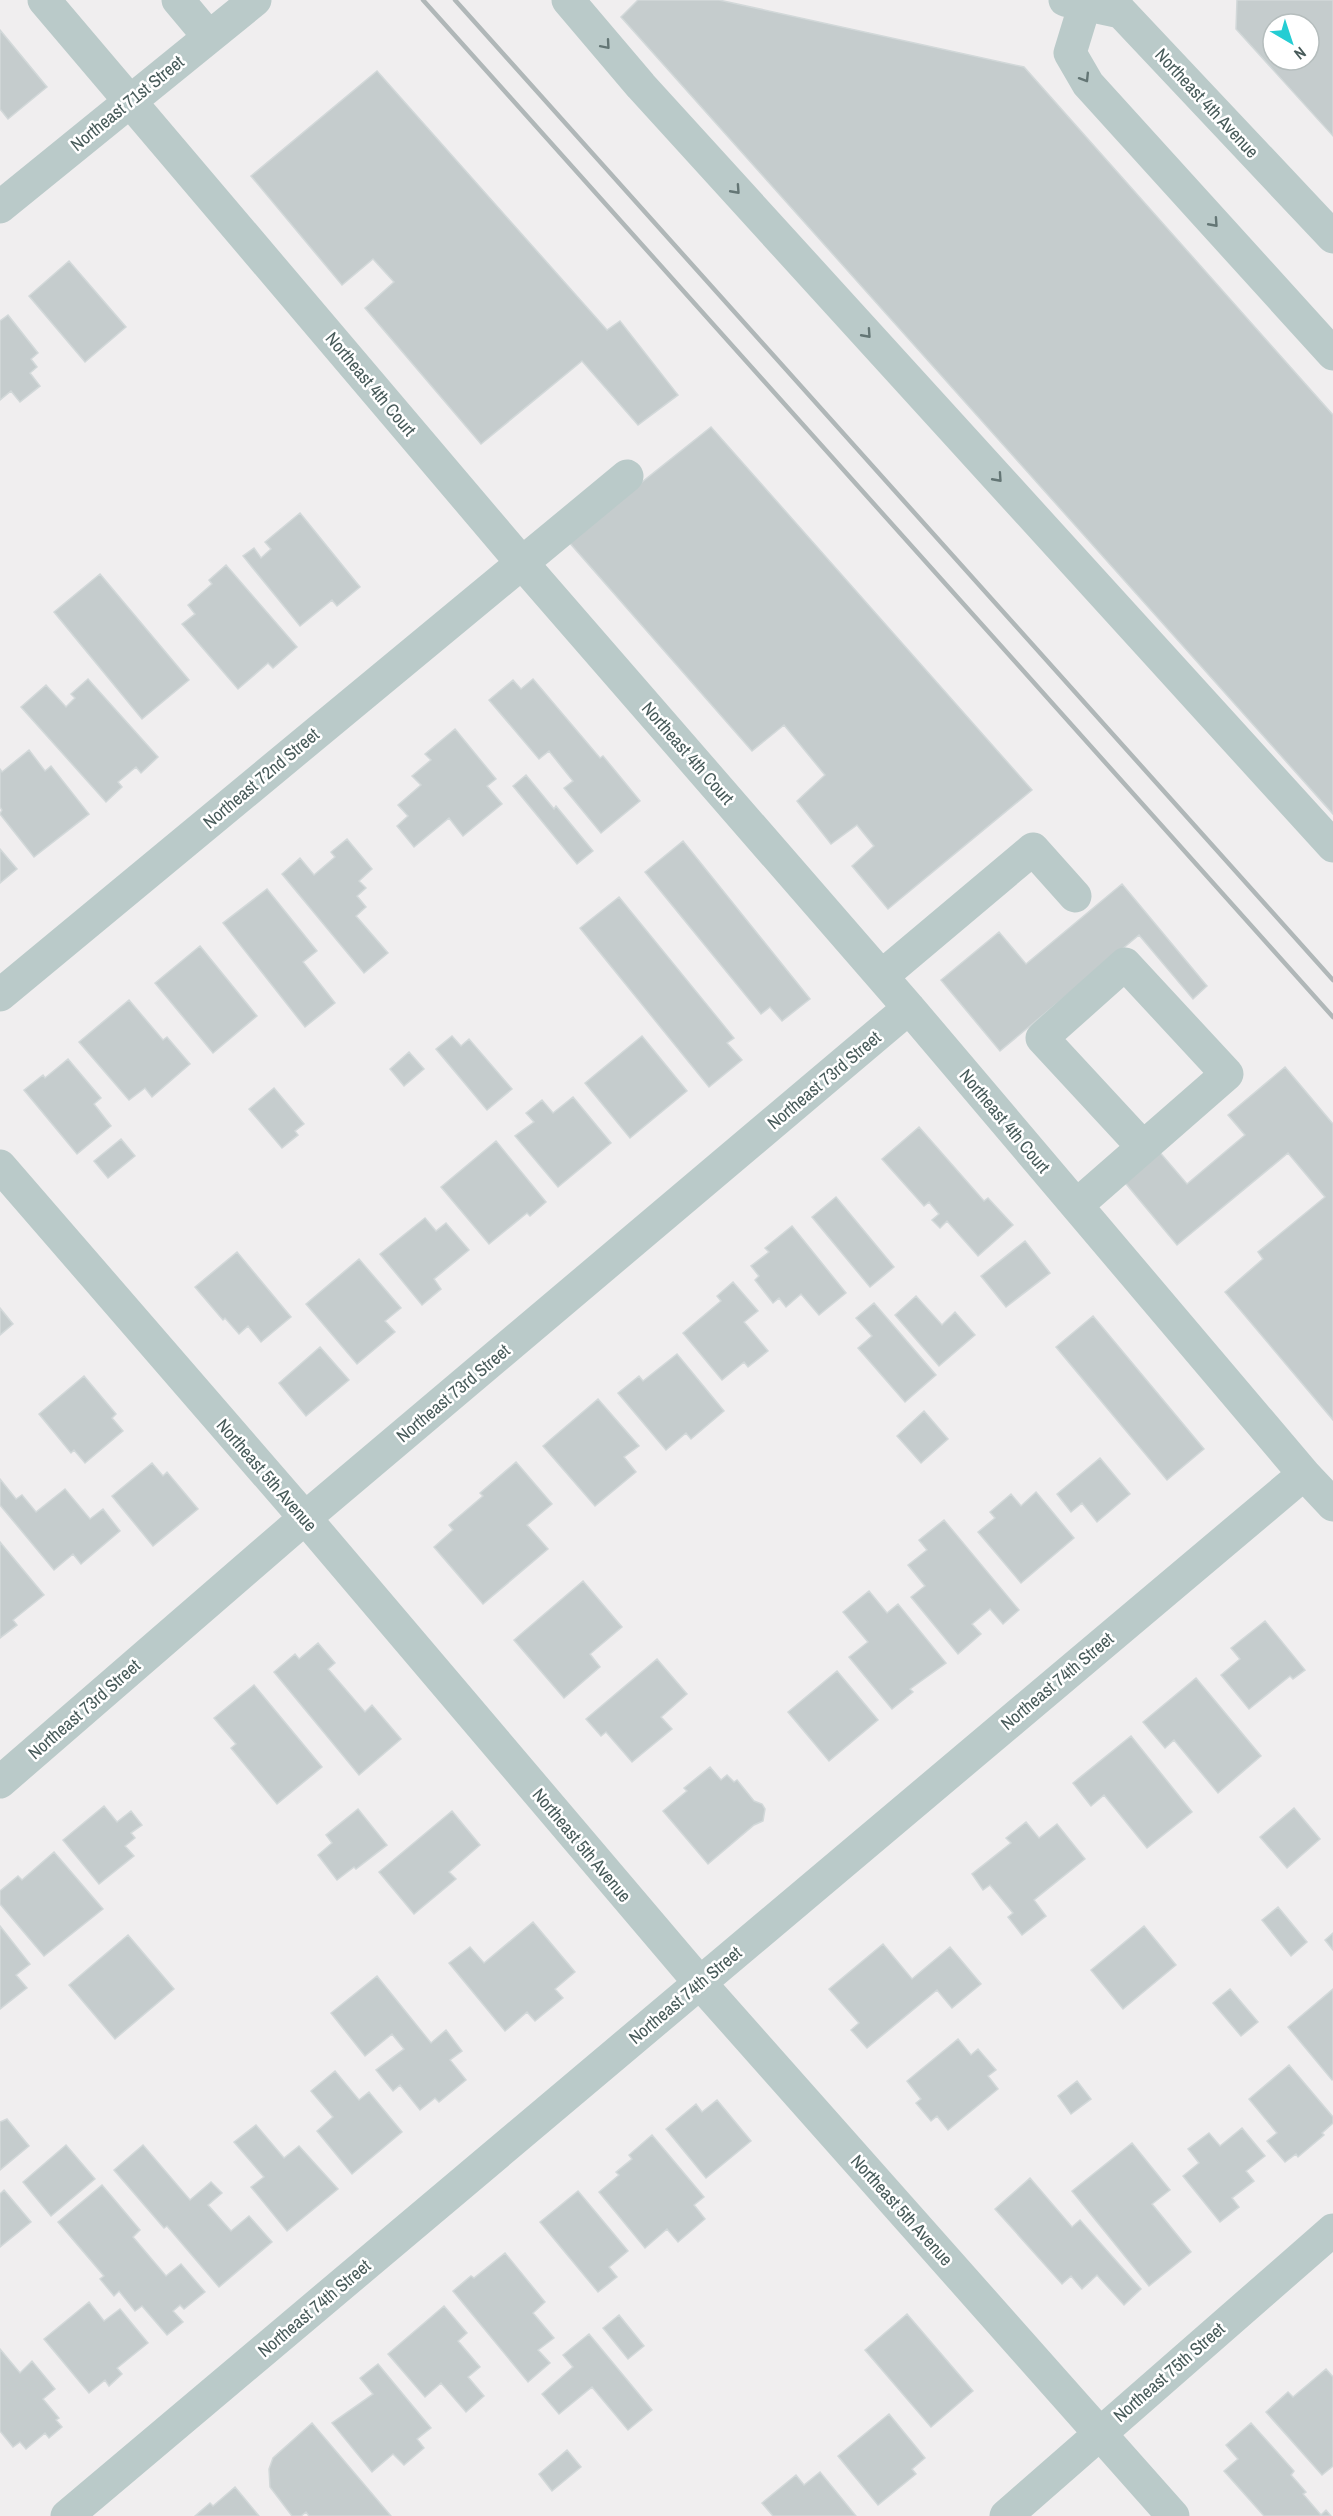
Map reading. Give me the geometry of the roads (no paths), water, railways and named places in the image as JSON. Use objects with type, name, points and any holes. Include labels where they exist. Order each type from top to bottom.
[{"type":"street","name":"Northeast 4th Court","points":[[44,0],[522,563],[882,976],[1304,1474],[1333,1505]]},
{"type":"street","points":[[178,0],[208,37]]},
{"type":"street","name":"Northeast 71st Street","points":[[0,207],[255,0]]},
{"type":"street","points":[[568,0],[649,94],[1333,846]]},
{"type":"street","points":[[1075,2],[1070,53],[1088,84],[1333,354]]},
{"type":"street","name":"Northeast 4th Avenue","points":[[1075,2],[1120,12],[1333,237]]},
{"type":"street","name":"Northeast 72nd Street","points":[[0,994],[627,476]]},
{"type":"street","points":[[882,976],[1033,849],[1075,896]]},
{"type":"street","points":[[1077,1205],[1227,1074],[1125,964],[1042,1038],[1143,1147]]},
{"type":"street","name":"Northeast 73rd Street","points":[[0,1782],[305,1518],[909,1008]]},
{"type":"street","name":"Northeast 5th Avenue","points":[[0,1166],[305,1518],[700,1983],[1173,2516]]},
{"type":"street","name":"Northeast 74th Street","points":[[68,2516],[1304,1474]]},
{"type":"street","name":"Northeast 75th Street","points":[[1006,2516],[1333,2230]]},
{"type":"railway","points":[[423,0],[1333,1017]]},
{"type":"railway","points":[[455,0],[1333,980]]}]
